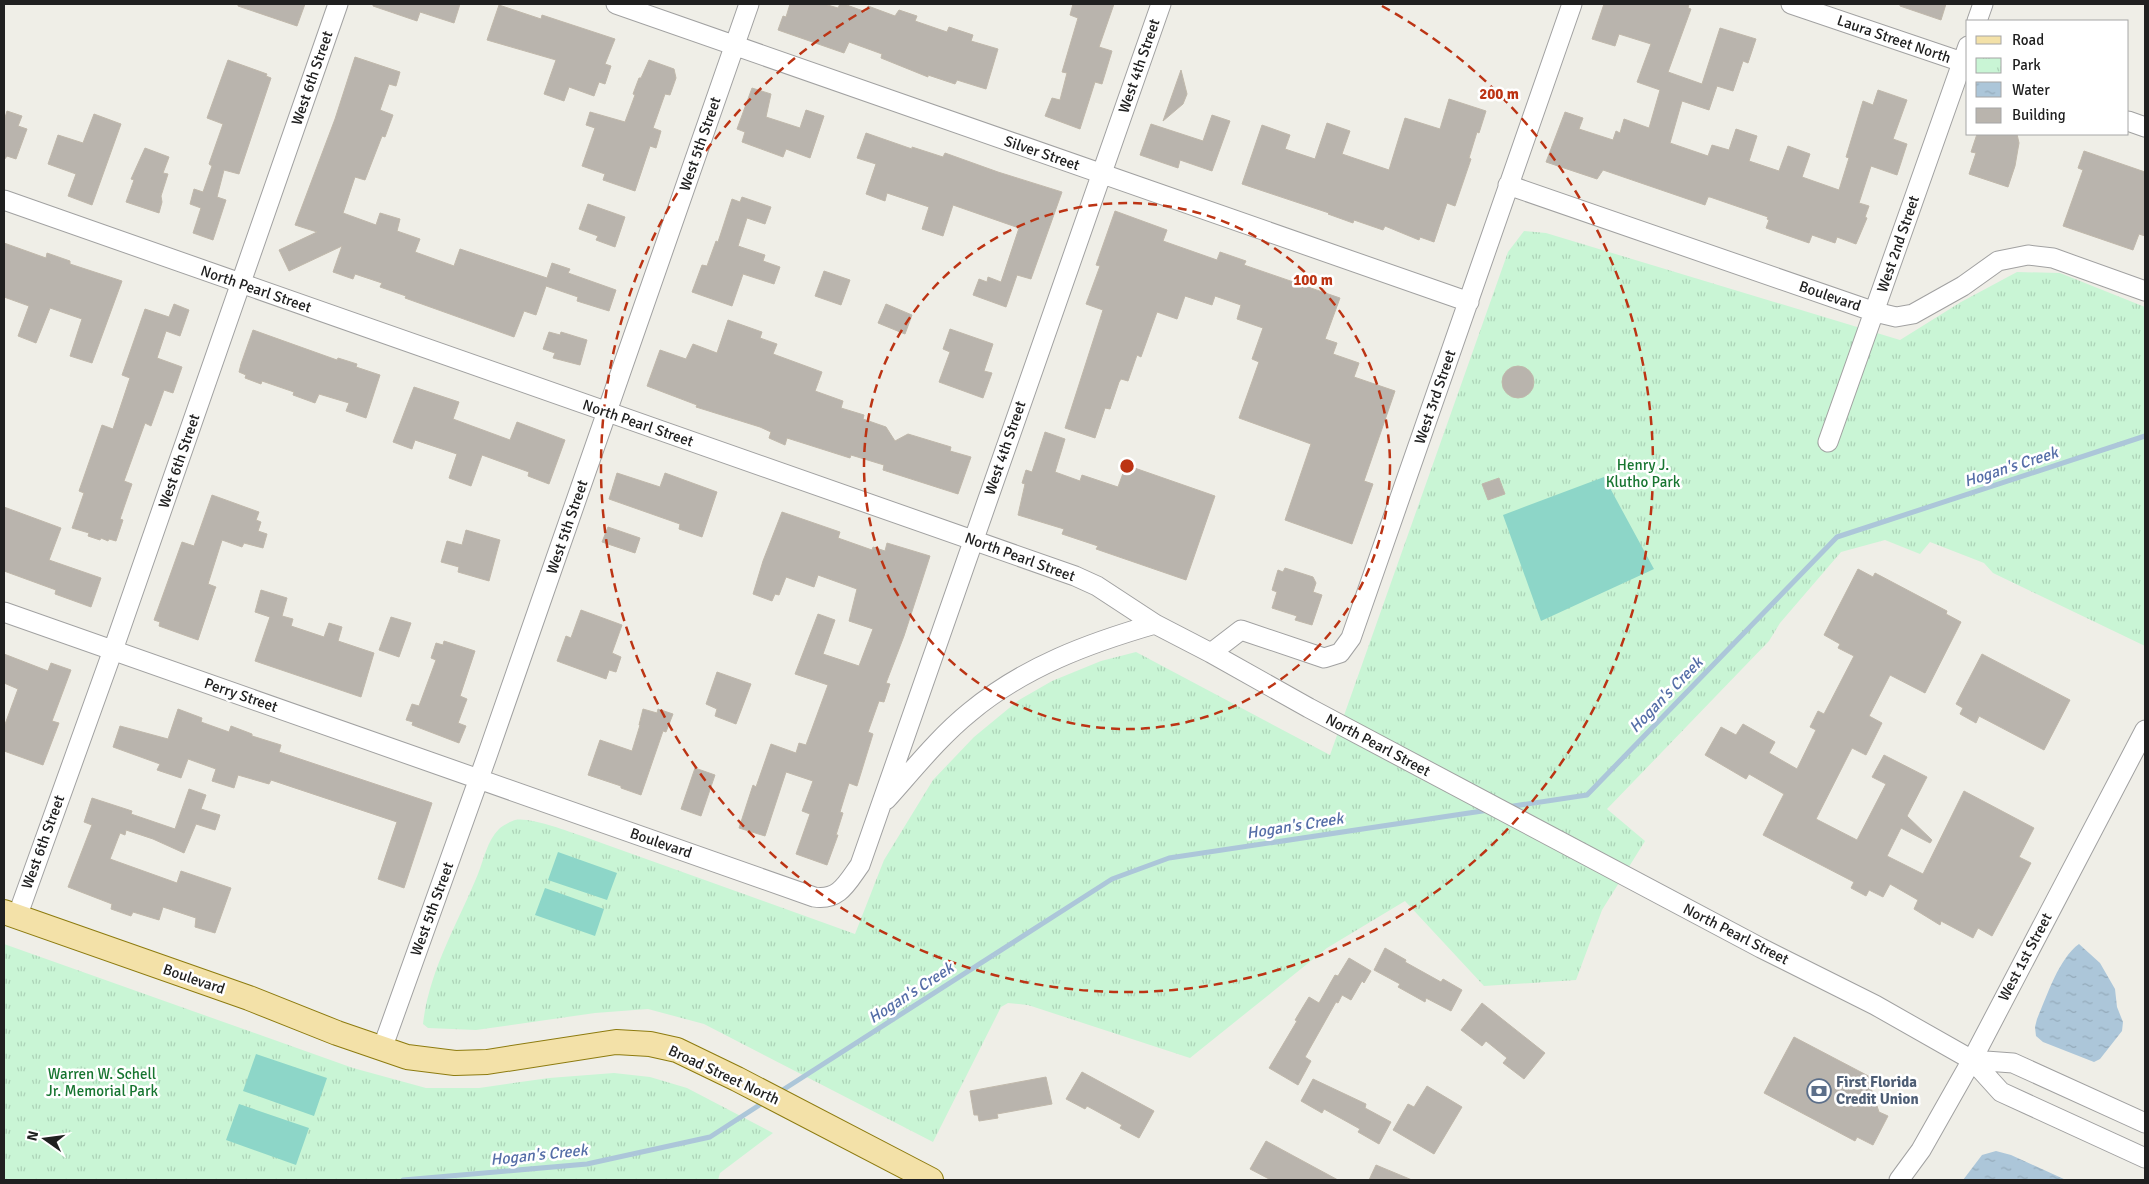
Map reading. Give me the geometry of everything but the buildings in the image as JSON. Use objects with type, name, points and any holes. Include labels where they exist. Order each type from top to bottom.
[{"type":"main road","name":"Boulevard","points":[[10,915],[249,998],[382,1049]]},
{"type":"main road","name":"Broad Street North","points":[[382,1049],[423,1059],[455,1063],[487,1062],[603,1042],[650,1044],[677,1050],[738,1079],[931,1180]]},
{"type":"street","name":"West 6th Street","points":[[10,915],[113,650],[338,4]]},
{"type":"street","name":"Silver Street","points":[[616,4],[1469,302]]},
{"type":"street","name":"West 5th Street","points":[[382,1049],[749,4]]},
{"type":"street","name":"West 4th Street","points":[[843,889],[860,865],[1161,4]]},
{"type":"street","name":"West 3rd Street","points":[[1211,653],[1241,630],[1324,658],[1340,653],[1351,638],[1572,4]]},
{"type":"street","name":"Laura Street North","points":[[1791,4],[1966,58]]},
{"type":"street","points":[[1977,20],[1983,4]]},
{"type":"street","name":"West 2nd Street","points":[[1828,442],[1966,58]]},
{"type":"street","points":[[2129,121],[2145,127]]},
{"type":"street","name":"Boulevard","points":[[1508,185],[1875,312],[1896,317],[1913,314],[1963,286],[1998,261],[2028,256],[2052,258],[2145,291]]},
{"type":"street","name":"North Pearl Street","points":[[4,200],[1075,576],[1097,586],[1155,624],[1435,776],[1761,948],[1838,985],[1972,1060],[2001,1092],[2145,1158]]},
{"type":"street","name":"Perry Street","points":[[4,612],[478,780]]},
{"type":"street","points":[[880,806],[931,750],[970,712],[1014,680],[1070,652],[1109,637],[1155,624]]},
{"type":"street","name":"West 1st Street","points":[[1899,1180],[1921,1150],[1972,1060],[2145,730]]},
{"type":"street","name":"Boulevard","points":[[478,780],[814,896],[825,898],[843,889]]},
{"type":"street","name":"North Pearl Street","points":[[1972,1060],[2013,1063],[2145,1123]]},
{"type":"green space","name":"Henry J. Klutho Park","points":[[1524,231],[1546,233],[1900,340],[1961,302],[2017,272],[2060,273],[2145,307],[2145,646],[1993,573],[1984,563],[1930,542],[1920,554],[1885,540],[1841,552],[1780,623],[1769,641],[1607,809],[1645,841],[1602,910],[1576,980],[1484,986],[1405,901],[1327,948],[1190,1058],[1028,1005],[1008,1003],[1001,1007],[933,1142],[704,1024],[648,1009],[595,1013],[476,1030],[428,1028],[423,1024],[431,985],[445,947],[489,845],[499,829],[515,820],[539,822],[567,831],[855,934],[884,860],[933,780],[974,737],[1019,700],[1052,681],[1101,661],[1136,652],[1330,755],[1508,252]]},
{"type":"green space","name":"Warren W. Schell Jr. Memorial Park","points":[[4,944],[353,1068],[426,1088],[479,1088],[549,1078],[614,1073],[650,1077],[687,1088],[773,1133],[720,1173],[718,1180],[4,1180]]},
{"type":"shaded area","points":[[1604,477],[1654,569],[1541,621],[1503,515]]},
{"type":"shaded area","points":[[558,852],[617,873],[607,900],[548,880]]},
{"type":"shaded area","points":[[545,888],[604,909],[595,936],[535,915]]},
{"type":"shaded area","points":[[256,1054],[327,1078],[314,1116],[243,1091]]},
{"type":"shaded area","points":[[239,1104],[309,1128],[296,1165],[226,1140]]},
{"type":"water","points":[[2079,944],[2100,963],[2115,989],[2117,1007],[2123,1022],[2122,1031],[2100,1059],[2094,1062],[2043,1042],[2036,1036],[2035,1027],[2037,1019],[2054,978],[2065,958]]},
{"type":"water","points":[[1996,1151],[2011,1155],[2066,1180],[1963,1180],[1982,1155]]},
{"type":"waterway","name":"Hogan's Creek","points":[[1507,807],[1587,795],[1837,537],[2145,436]]},
{"type":"waterway","name":"Hogan's Creek","points":[[778,1093],[1112,879],[1169,858],[1489,810]]},
{"type":"waterway","name":"Hogan's Creek","points":[[403,1180],[587,1164],[710,1137],[764,1102]]},
{"type":"place","name":"First Florida Credit Union","points":[[1819,1091]]}]
